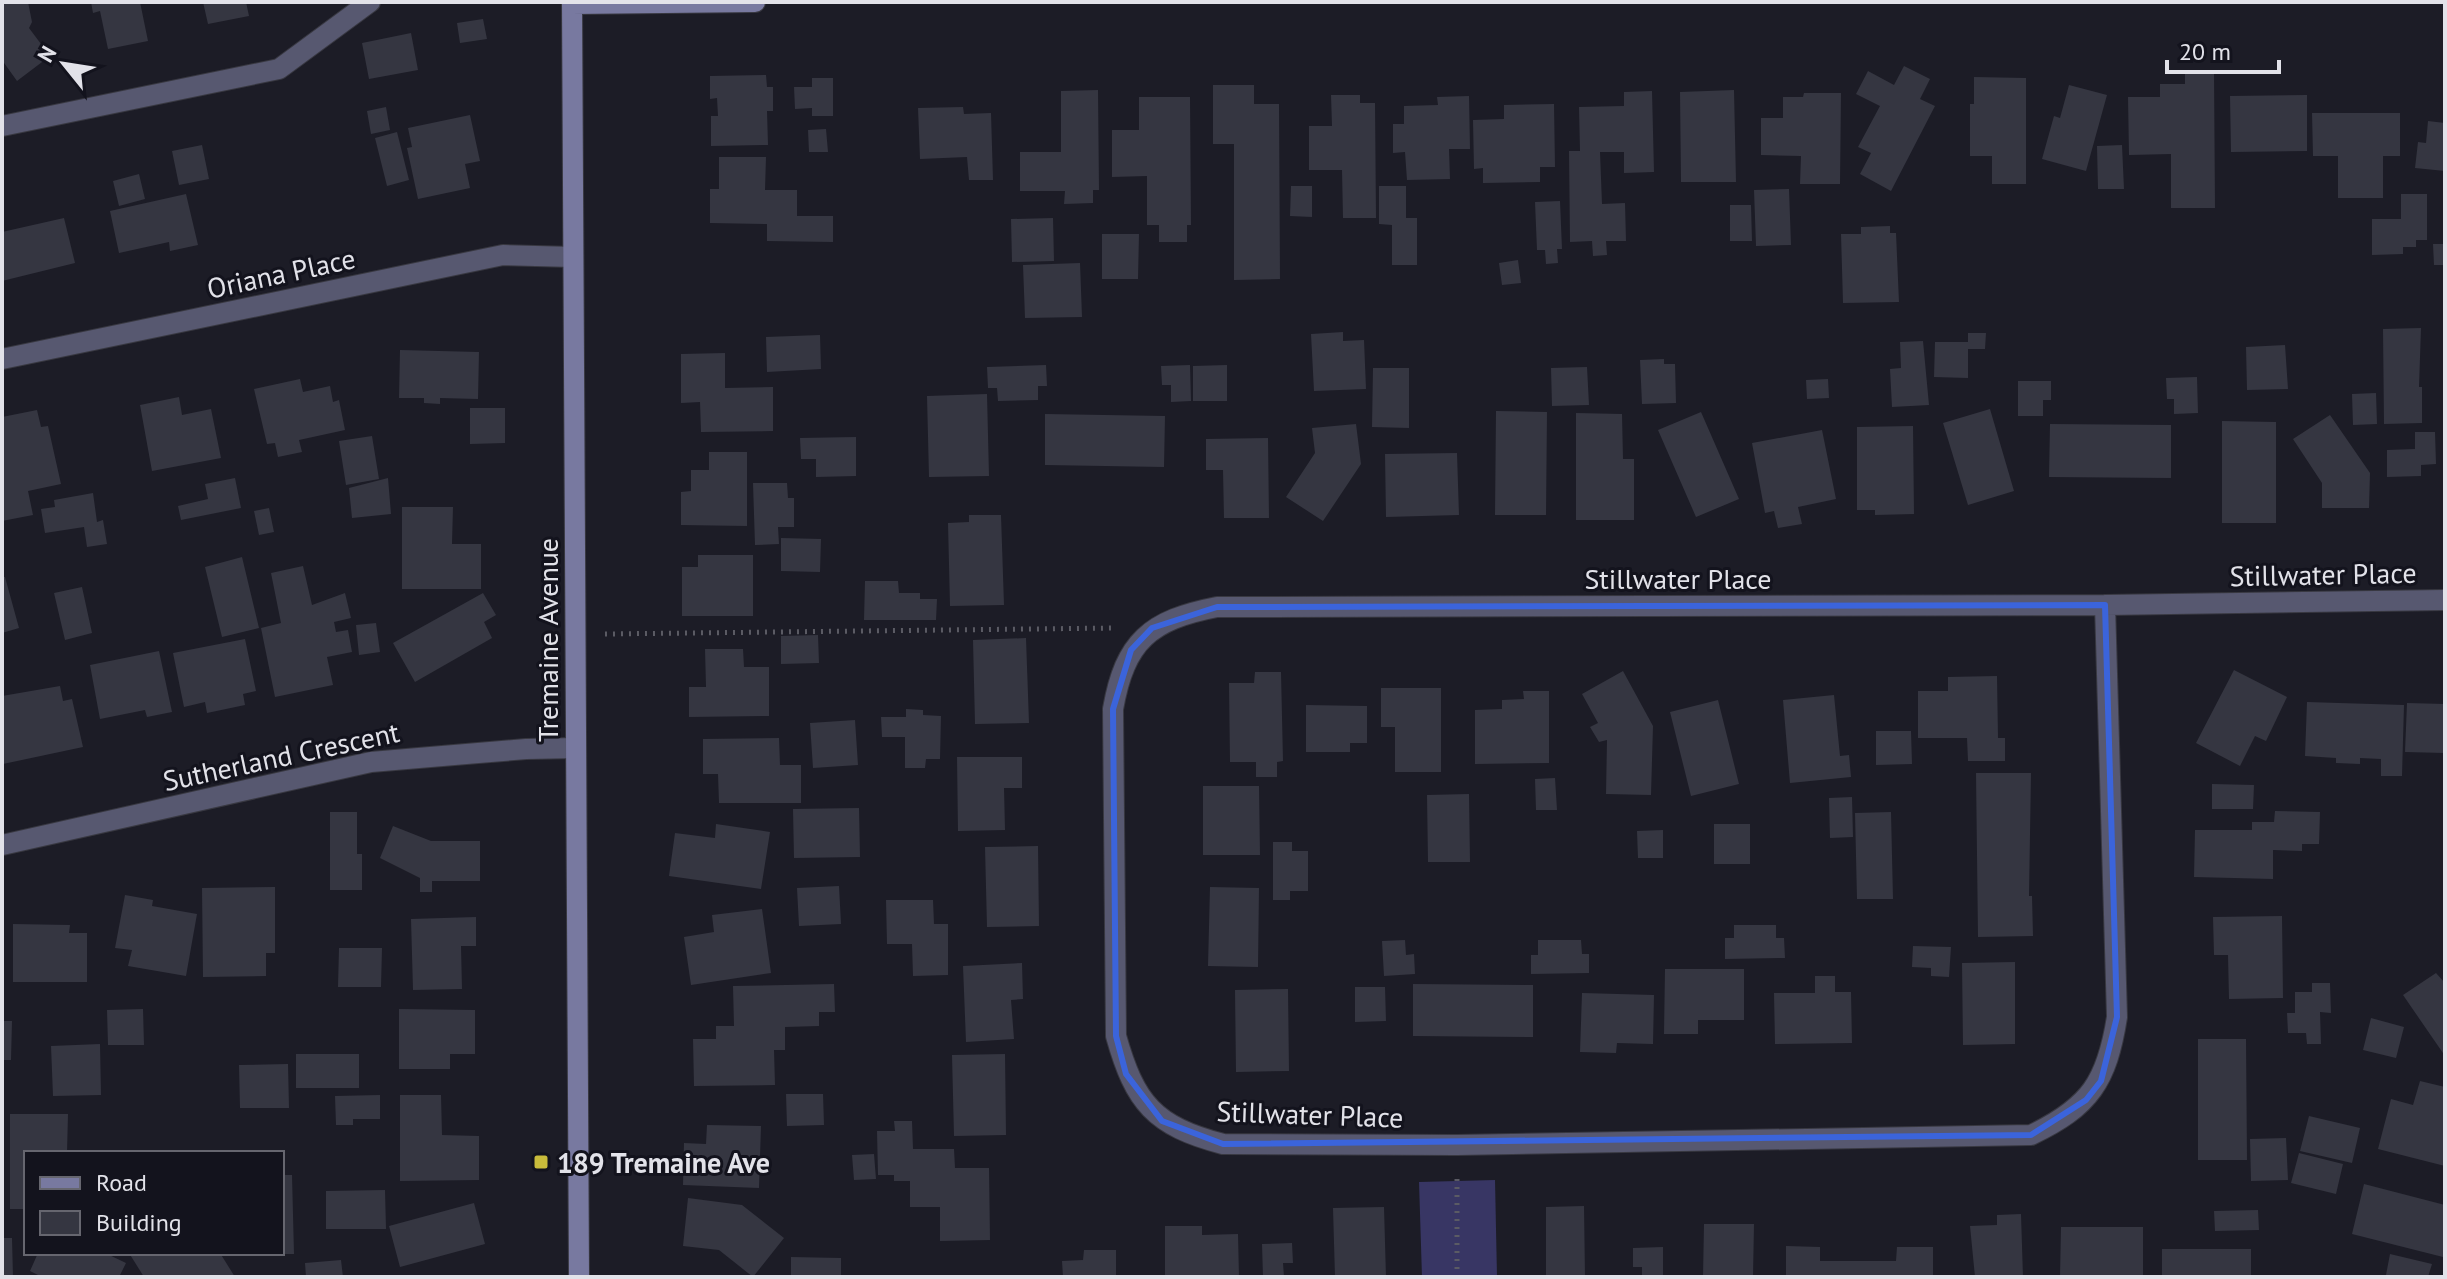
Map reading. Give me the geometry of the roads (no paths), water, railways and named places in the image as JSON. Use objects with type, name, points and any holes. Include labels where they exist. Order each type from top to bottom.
[{"type":"main road","points":[[572,3],[755,2]]},
{"type":"main road","name":"Tremaine Avenue","points":[[572,3],[579,1277]]},
{"type":"street","points":[[2,126],[279,69],[370,2]]},
{"type":"street","name":"Oriana Place","points":[[2,359],[503,255],[573,257]]},
{"type":"street","name":"Stillwater Place","points":[[2105,605],[2117,1017],[2112,1048],[2101,1081],[2086,1100],[2057,1123],[2031,1135],[2007,1138],[1457,1145],[1223,1144],[1190,1135],[1162,1121],[1139,1099],[1126,1074],[1116,1036],[1113,709],[1119,678],[1131,650],[1152,628],[1184,614],[1217,607],[2105,605],[2445,600]]},
{"type":"street","name":"Sutherland Crescent","points":[[2,845],[371,762],[526,749],[576,748]]},
{"type":"place","name":"189 Tremaine Ave","points":[[541,1162]]}]
